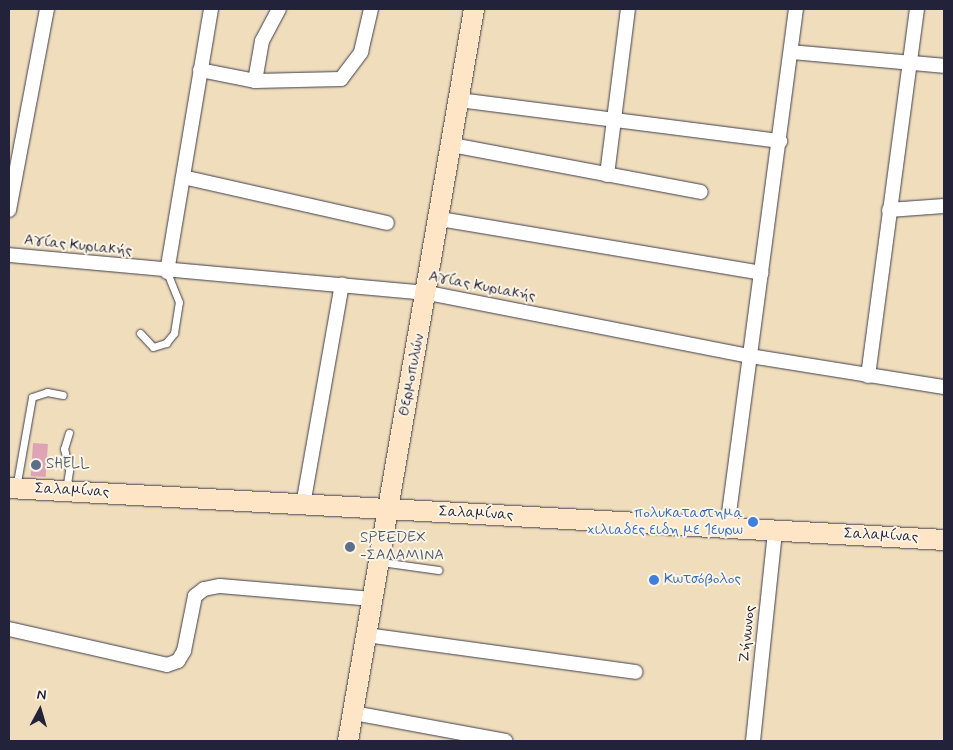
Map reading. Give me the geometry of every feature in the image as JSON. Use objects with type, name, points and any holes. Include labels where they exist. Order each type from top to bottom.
[{"type":"main road","name":"Θερμοπυλών","points":[[348,741],[428,293],[474,9]]},
{"type":"main road","name":"Σαλαμίνας","points":[[12,488],[944,540]]},
{"type":"street","points":[[9,210],[47,9]]},
{"type":"street","points":[[167,272],[211,9]]},
{"type":"street","points":[[255,82],[262,41],[279,9]]},
{"type":"street","points":[[200,70],[255,82],[341,79],[361,52],[371,9]]},
{"type":"street","points":[[607,175],[628,9]]},
{"type":"street","points":[[728,528],[796,9]]},
{"type":"street","points":[[868,376],[889,210],[912,62],[916,9]]},
{"type":"street","points":[[791,52],[944,66]]},
{"type":"street","points":[[458,100],[780,141]]},
{"type":"street","points":[[452,145],[701,192]]},
{"type":"street","points":[[183,178],[387,223]]},
{"type":"street","points":[[889,210],[944,206]]},
{"type":"street","points":[[440,219],[762,273]]},
{"type":"street","name":"Αγίας Κυριακής","points":[[9,255],[167,272],[342,284],[428,293],[750,356],[944,387]]},
{"type":"street","points":[[303,505],[342,284]]},
{"type":"street","name":"Ζήνωνος","points":[[753,741],[775,530]]},
{"type":"street","points":[[9,629],[167,665],[178,661],[184,651],[194,596],[204,589],[220,586],[372,599]]},
{"type":"street","points":[[366,635],[635,672]]},
{"type":"street","points":[[354,713],[504,741]]},
{"type":"lane","points":[[140,333],[153,347],[166,343],[174,333],[179,302],[167,272]]},
{"type":"lane","points":[[12,488],[32,397],[47,392],[63,395]]},
{"type":"lane","points":[[66,491],[69,470],[64,449],[69,433]]},
{"type":"lane","points":[[380,562],[438,570]]},
{"type":"building","points":[[33,443],[48,444],[46,477],[31,476]]},
{"type":"place","name":"SHELL","points":[[36,465]]},
{"type":"place","name":"πολυκαταστημα χιλιαδες ειδη με 1ευρω","points":[[753,522]]},
{"type":"place","name":"SPEEDEX -ΣΑΛΑΜΙΝΑ","points":[[350,547]]},
{"type":"place","name":"Κωτσόβολος","points":[[654,580]]}]
